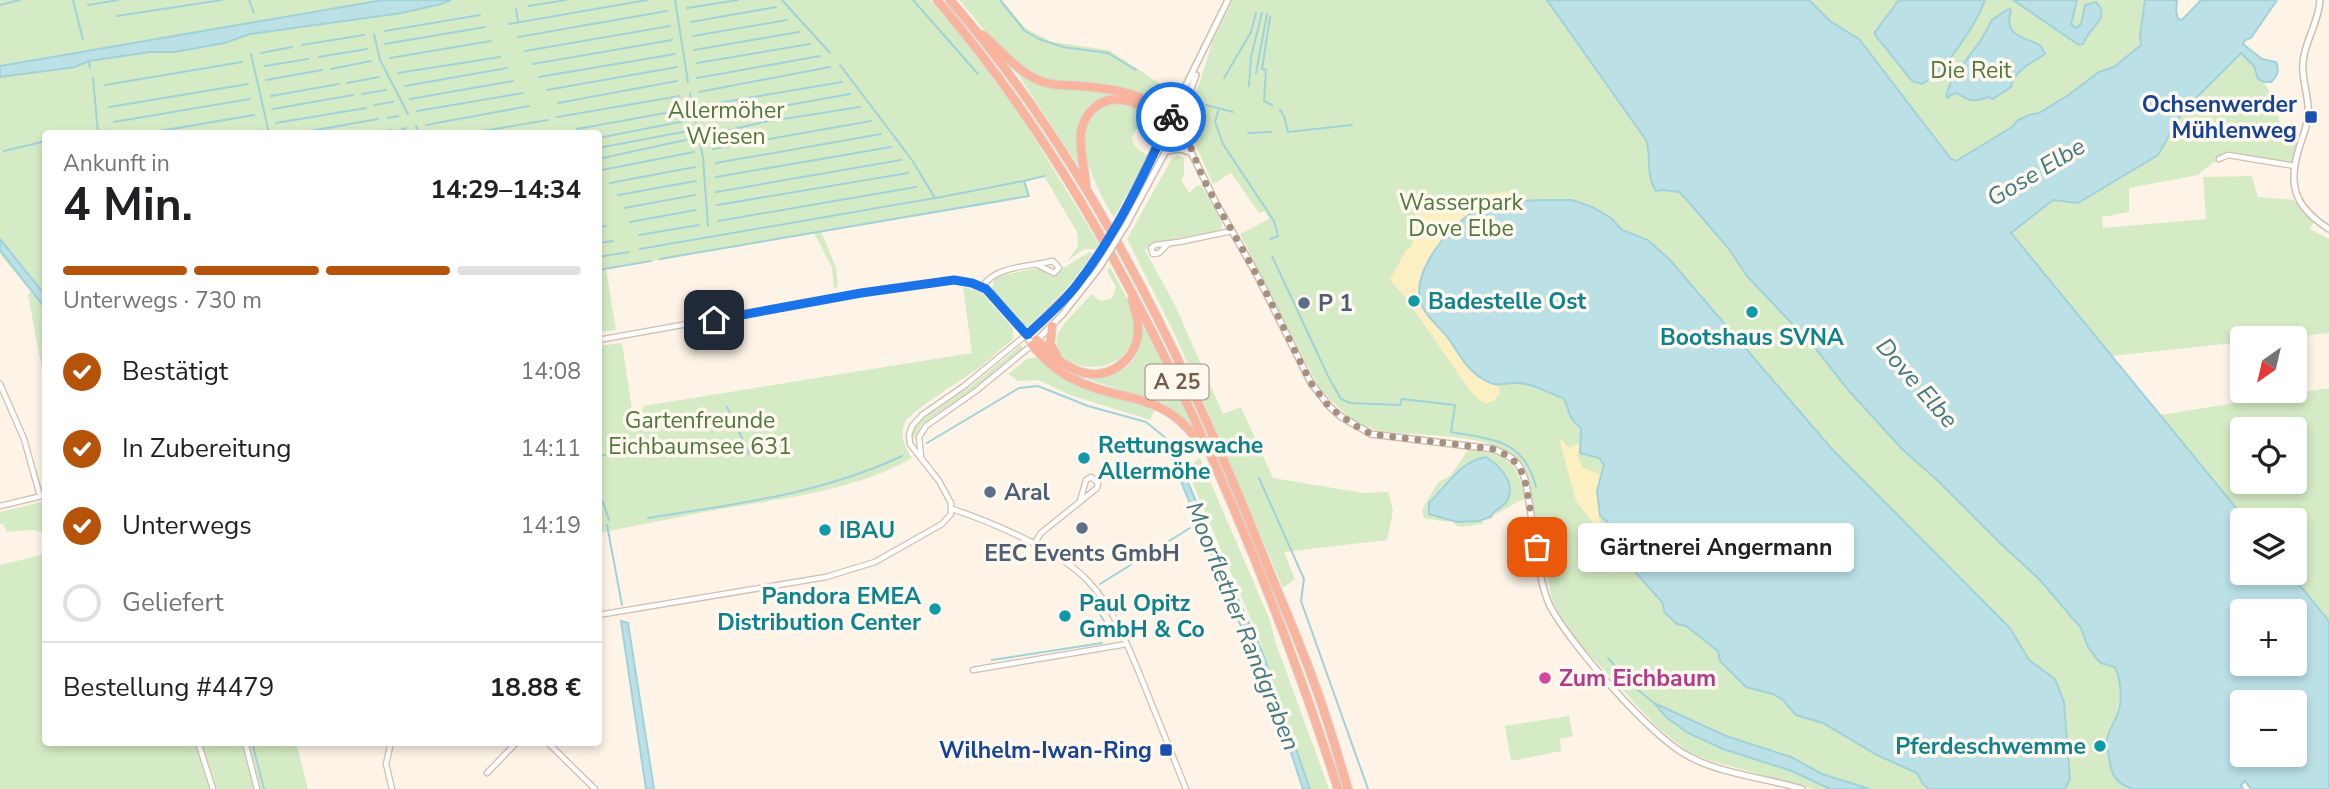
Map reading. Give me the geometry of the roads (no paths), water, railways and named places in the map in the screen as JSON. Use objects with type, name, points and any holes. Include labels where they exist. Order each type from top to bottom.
[{"type":"highway","name":"A 25","points":[[937,0],[1041,135],[1127,280],[1225,486],[1307,692],[1338,789]]},
{"type":"highway","name":"A 25","points":[[950,0],[1033,107],[1087,190],[1174,351],[1234,483],[1316,687],[1348,789]]},
{"type":"highway","points":[[968,21],[1012,63],[1042,82],[1115,88],[1136,94],[1154,103],[1170,120]]},
{"type":"highway","points":[[1087,190],[1081,133],[1090,112],[1101,103],[1117,99],[1129,101],[1170,120]]},
{"type":"highway","points":[[1150,111],[1161,137]]},
{"type":"highway","points":[[1035,343],[1074,370],[1094,374],[1112,370],[1125,360],[1136,344],[1138,326],[1127,280]]},
{"type":"highway","points":[[1052,326],[1050,344],[1058,359]]},
{"type":"highway","points":[[1035,343],[1055,368],[1068,377],[1142,399],[1169,412],[1186,426],[1199,442],[1225,486]]},
{"type":"street","points":[[602,614],[826,577],[868,565],[942,524],[952,509],[948,495],[909,440],[915,421],[1027,335],[1075,287],[1121,217],[1228,0]]},
{"type":"street","points":[[2320,0],[2315,27],[2304,54],[2302,75],[2308,118],[2295,166],[2295,191],[2298,201],[2306,211],[2329,229]]},
{"type":"street","points":[[921,456],[919,437],[926,426],[976,391],[1035,343],[1072,304],[1099,268],[1126,225],[1176,132],[1199,62]]},
{"type":"street","points":[[1170,120],[1179,124],[1192,154]]},
{"type":"street","points":[[1170,120],[1192,154],[1256,273],[1311,383],[1329,407],[1371,434],[1493,449],[1511,457],[1524,475],[1549,604],[1584,654],[1656,730],[1681,752],[1698,761],[1802,789]]},
{"type":"street","points":[[1166,151],[1180,149],[1192,154]]},
{"type":"street","points":[[2219,159],[2228,155],[2295,166]]},
{"type":"street","points":[[1168,244],[1232,231]]},
{"type":"street","points":[[982,287],[998,272],[1038,265]]},
{"type":"street","points":[[602,339],[949,280],[967,281],[982,287],[997,299],[1035,343]]},
{"type":"street","points":[[0,384],[24,439],[42,493]]},
{"type":"street","points":[[1034,544],[1041,533],[1080,502],[1097,488],[1096,479],[1091,477],[1086,480],[1080,502]]},
{"type":"street","points":[[0,506],[42,496]]},
{"type":"street","points":[[952,509],[1034,544],[1065,561],[1089,581],[1112,613],[1127,644],[1186,789]]},
{"type":"street","points":[[973,670],[1127,644]]},
{"type":"street","points":[[199,746],[212,789]]},
{"type":"street","points":[[245,746],[257,789]]},
{"type":"street","points":[[390,746],[386,764],[392,789]]},
{"type":"street","points":[[487,773],[513,746]]},
{"type":"street","points":[[551,746],[595,789]]},
{"type":"water","points":[[383,0],[451,0],[402,13],[250,34],[224,43],[175,52],[150,52],[89,61],[75,67],[0,77],[0,66]]},
{"type":"water","points":[[1547,0],[1809,0],[1830,21],[1859,39],[1951,159],[1956,161],[2012,127],[2018,120],[2039,113],[2099,72],[2114,67],[2141,45],[2145,0],[2177,0],[2178,19],[2182,20],[2201,0],[2277,0],[2251,38],[2243,44],[2262,59],[2276,62],[2277,73],[2271,82],[2258,79],[2254,66],[2241,53],[2183,111],[2158,155],[2078,203],[2053,200],[2011,233],[2236,508],[2230,508],[2230,585],[2300,585],[2329,621],[2329,789],[2251,789],[2245,781],[2241,785],[2243,789],[2132,789],[2117,780],[2111,768],[2107,744],[2121,698],[2115,667],[2097,659],[2088,647],[2081,628],[2040,580],[1903,450],[1849,391],[1815,348],[1747,276],[1729,249],[1687,200],[1679,192],[1656,191],[1651,179],[1646,140]]},
{"type":"water","points":[[1899,0],[1985,0],[1975,22],[1959,46],[1941,68],[1922,84],[1912,81],[1875,35]]},
{"type":"water","points":[[2013,0],[2077,0],[2071,24],[2076,28],[2081,24],[2085,5],[2096,2],[2102,13],[2083,44],[2079,45]]},
{"type":"water","points":[[2008,9],[2011,10],[2009,19],[2012,31],[2041,46],[2045,54],[2024,68],[2015,77],[2011,87],[1993,99],[1989,97],[1972,100],[1957,93],[1948,98],[1946,96],[1952,79],[1981,40],[1992,20]]},
{"type":"water","points":[[1572,200],[1592,207],[1611,218],[1622,230],[1648,240],[1670,260],[1831,448],[2010,628],[2029,660],[2055,679],[2064,702],[2070,779],[2065,789],[1929,789],[1917,773],[1877,755],[1823,723],[1796,715],[1783,700],[1773,694],[1746,687],[1720,661],[1718,651],[1665,613],[1662,602],[1636,573],[1627,555],[1630,547],[1628,543],[1600,515],[1597,491],[1604,465],[1599,458],[1580,453],[1581,428],[1570,416],[1563,398],[1530,385],[1496,384],[1483,379],[1468,366],[1422,306],[1419,293],[1427,264],[1435,250],[1458,224],[1488,205]]},
{"type":"water","points":[[0,239],[42,291],[42,304],[0,250]]},
{"type":"water","points":[[1174,449],[1262,651],[1310,789],[1303,789],[1267,683],[1170,455]]},
{"type":"water","points":[[1486,457],[1501,470],[1508,481],[1510,494],[1505,503],[1490,517],[1478,521],[1457,522],[1429,514],[1429,503],[1454,475],[1469,463]]},
{"type":"water","points":[[621,621],[628,623],[654,789],[646,789]]},
{"type":"water","points":[[1654,703],[1726,736],[1791,757],[1822,774],[1870,789],[1830,789],[1792,771],[1723,749],[1688,733],[1666,717]]},
{"type":"waterway","points":[[0,5],[20,0]]},
{"type":"waterway","points":[[73,0],[83,40]]},
{"type":"waterway","points":[[88,5],[118,0]]},
{"type":"waterway","points":[[117,16],[222,0]]},
{"type":"waterway","points":[[249,0],[254,13]]},
{"type":"waterway","points":[[529,6],[566,0]]},
{"type":"waterway","points":[[509,24],[647,0]]},
{"type":"waterway","points":[[675,0],[688,82]]},
{"type":"waterway","points":[[687,8],[738,0]]},
{"type":"waterway","points":[[782,0],[830,53]]},
{"type":"waterway","points":[[913,0],[978,74]]},
{"type":"waterway","points":[[1000,0],[1025,31],[1039,39],[1063,47],[1108,53],[1136,70]]},
{"type":"waterway","points":[[691,22],[776,7]]},
{"type":"waterway","points":[[516,9],[518,21]]},
{"type":"waterway","points":[[518,37],[667,11]]},
{"type":"waterway","points":[[1224,78],[1251,32],[1256,13]]},
{"type":"waterway","points":[[1249,86],[1251,57],[1262,13]]},
{"type":"waterway","points":[[1256,73],[1267,14]]},
{"type":"waterway","points":[[385,31],[480,15]]},
{"type":"waterway","points":[[1270,17],[1262,69],[1266,70],[1264,101],[1272,105]]},
{"type":"waterway","points":[[693,36],[787,20]]},
{"type":"waterway","points":[[525,51],[670,26]]},
{"type":"waterway","points":[[385,44],[485,27]]},
{"type":"waterway","points":[[694,50],[799,32]]},
{"type":"waterway","points":[[374,34],[380,60],[408,114]]},
{"type":"waterway","points":[[302,45],[364,35]]},
{"type":"waterway","points":[[533,64],[672,40]]},
{"type":"waterway","points":[[390,58],[491,41]]},
{"type":"waterway","points":[[697,63],[810,44]]},
{"type":"waterway","points":[[261,53],[292,47]]},
{"type":"waterway","points":[[319,57],[367,49]]},
{"type":"waterway","points":[[251,54],[268,130]]},
{"type":"waterway","points":[[539,77],[675,54]]},
{"type":"waterway","points":[[697,78],[820,56]]},
{"type":"waterway","points":[[398,73],[500,57]]},
{"type":"waterway","points":[[265,66],[308,59]]},
{"type":"waterway","points":[[331,69],[371,61]]},
{"type":"waterway","points":[[89,62],[90,68]]},
{"type":"waterway","points":[[105,85],[242,62]]},
{"type":"waterway","points":[[640,249],[935,198],[912,160],[840,65]]},
{"type":"waterway","points":[[547,90],[677,67]]},
{"type":"waterway","points":[[699,92],[830,67]]},
{"type":"waterway","points":[[405,86],[507,68]]},
{"type":"waterway","points":[[266,80],[322,70]]},
{"type":"waterway","points":[[347,83],[379,77]]},
{"type":"waterway","points":[[93,78],[98,130]]},
{"type":"waterway","points":[[410,99],[513,81]]},
{"type":"waterway","points":[[558,103],[677,81]]},
{"type":"waterway","points":[[700,106],[842,82]]},
{"type":"waterway","points":[[109,107],[248,84]]},
{"type":"waterway","points":[[271,96],[339,84]]},
{"type":"waterway","points":[[362,94],[386,90]]},
{"type":"waterway","points":[[417,111],[523,93]]},
{"type":"waterway","points":[[690,93],[703,158],[708,226]]},
{"type":"waterway","points":[[704,120],[850,94]]},
{"type":"waterway","points":[[273,109],[353,95]]},
{"type":"waterway","points":[[557,117],[680,96]]},
{"type":"waterway","points":[[114,122],[250,99]]},
{"type":"waterway","points":[[374,105],[393,102]]},
{"type":"waterway","points":[[1206,105],[1233,112]]},
{"type":"waterway","points":[[426,125],[529,106]]},
{"type":"waterway","points":[[708,135],[764,122],[860,107]]},
{"type":"waterway","points":[[276,123],[366,108]]},
{"type":"waterway","points":[[1219,108],[1215,122],[1223,144],[1274,221],[1278,236],[1271,239]]},
{"type":"waterway","points":[[577,129],[682,110]]},
{"type":"waterway","points":[[1280,110],[1288,132],[1352,125]]},
{"type":"waterway","points":[[166,130],[254,115]]},
{"type":"waterway","points":[[388,118],[398,116]]},
{"type":"waterway","points":[[316,130],[378,119]]},
{"type":"waterway","points":[[489,130],[548,120]]},
{"type":"waterway","points":[[602,137],[685,121]]},
{"type":"waterway","points":[[713,149],[871,121]]},
{"type":"waterway","points":[[416,126],[418,130]]},
{"type":"waterway","points":[[402,129],[406,128]]},
{"type":"waterway","points":[[602,147],[688,131]]},
{"type":"waterway","points":[[1248,133],[1271,132]]},
{"type":"waterway","points":[[716,163],[881,134]]},
{"type":"waterway","points":[[602,158],[690,139]]},
{"type":"waterway","points":[[4,151],[42,142]]},
{"type":"waterway","points":[[716,177],[891,147]]},
{"type":"waterway","points":[[602,170],[694,152]]},
{"type":"waterway","points":[[716,192],[901,160]]},
{"type":"waterway","points":[[610,183],[695,167]]},
{"type":"waterway","points":[[717,205],[908,173]]},
{"type":"waterway","points":[[660,259],[1029,196],[1024,181],[1044,176]]},
{"type":"waterway","points":[[618,195],[696,181]]},
{"type":"waterway","points":[[936,198],[1023,181]]},
{"type":"waterway","points":[[718,221],[916,187]]},
{"type":"waterway","points":[[624,208],[695,195]]},
{"type":"waterway","points":[[630,222],[696,210]]},
{"type":"waterway","points":[[639,235],[699,225]]},
{"type":"waterway","points":[[602,226],[606,226]]},
{"type":"waterway","points":[[602,242],[613,241]]},
{"type":"waterway","points":[[602,256],[629,252]]},
{"type":"waterway","points":[[1272,256],[1341,399],[1350,403],[1400,405],[1402,399],[1455,405],[1451,432],[1505,444],[1524,459],[1536,487]]},
{"type":"waterway","points":[[602,269],[651,261]]},
{"type":"waterway","name":"Moorflether Randgraben","points":[[927,443],[1019,388],[1038,386],[1088,406],[1146,422],[1167,439],[1173,453]]},
{"type":"waterway","points":[[727,407],[749,453],[743,455]]},
{"type":"waterway","name":"Moorflether Randgraben","points":[[648,518],[809,489],[841,480],[902,456]]},
{"type":"waterway","points":[[1259,478],[1304,579],[1301,601],[1368,789]]},
{"type":"waterway","points":[[602,501],[609,520]]},
{"type":"waterway","points":[[607,525],[622,605]]},
{"type":"waterway","points":[[1100,584],[1190,528]]},
{"type":"waterway","points":[[1089,598],[1112,633]]},
{"type":"waterway","points":[[992,660],[1102,643]]},
{"type":"waterway","points":[[1608,658],[1632,685],[1654,703]]},
{"type":"waterway","points":[[253,746],[264,789]]},
{"type":"place","name":"Ochsenwerder Mühlenweg","points":[[2311,117]]},
{"type":"place","name":"Badestelle Ost","points":[[1414,301]]},
{"type":"place","name":"P 1","points":[[1304,303]]},
{"type":"place","name":"Bootshaus SVNA","points":[[1752,312]]},
{"type":"place","name":"Rettungswache Allermöhe","points":[[1084,458]]},
{"type":"place","name":"Aral","points":[[990,492]]},
{"type":"place","name":"EEC Events GmbH","points":[[1082,528]]},
{"type":"place","name":"IBAU","points":[[825,530]]},
{"type":"place","name":"Gärtnerei Angermann","points":[[1537,547]]},
{"type":"place","name":"Pandora EMEA Distribution Center","points":[[935,609]]},
{"type":"place","name":"Paul Opitz GmbH & Co","points":[[1065,616]]},
{"type":"place","name":"Zum Eichbaum","points":[[1545,678]]},
{"type":"place","name":"Pferdeschwemme","points":[[2100,746]]},
{"type":"place","name":"Wilhelm-Iwan-Ring","points":[[1166,750]]},
{"type":"park label","name":"Die Reit","points":[[1971,70]]},
{"type":"park label","name":"Allermöher Wiesen","points":[[726,123]]},
{"type":"park label","name":"Wasserpark Dove Elbe","points":[[1461,215]]},
{"type":"park label","name":"Gartenfreunde Eichbaumsee 631","points":[[700,433]]},
{"type":"water label","name":"Gose Elbe","points":[[2036,172]]},
{"type":"water label","name":"Dove Elbe","points":[[1917,383]]}]
